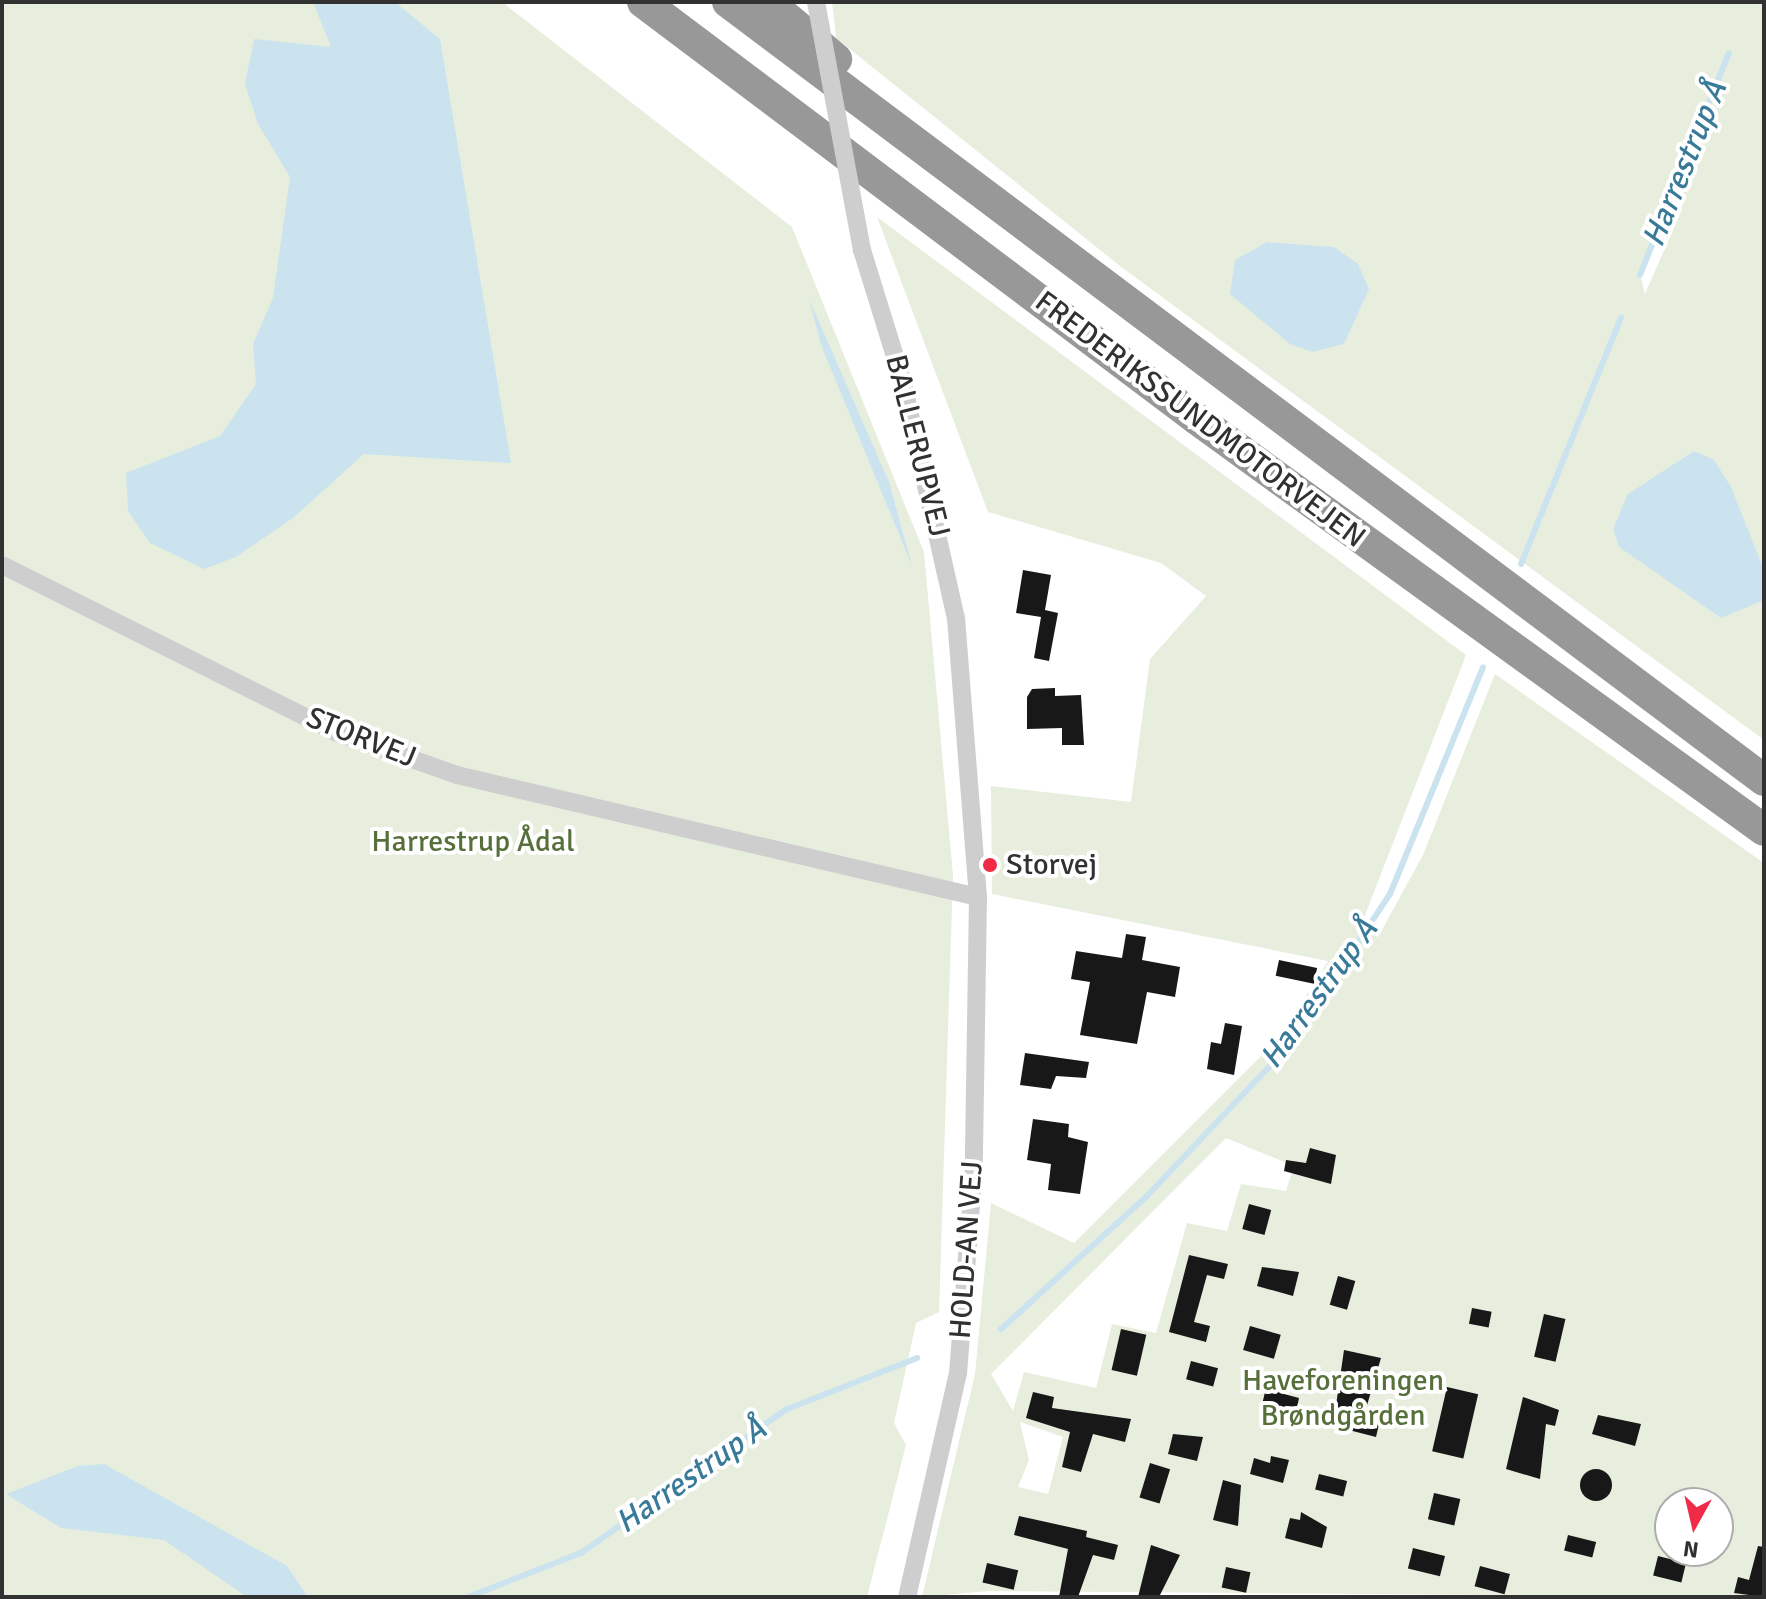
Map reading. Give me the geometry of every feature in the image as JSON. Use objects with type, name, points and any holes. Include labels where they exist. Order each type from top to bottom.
[{"type":"highway","name":"FREDERIKSSUNDMOTORVEJEN","points":[[643,2],[1261,466],[1764,830]]},
{"type":"highway","name":"FREDERIKSSUNDMOTORVEJEN","points":[[728,2],[939,164],[1764,780]]},
{"type":"highway","points":[[768,2],[847,69],[939,164]]},
{"type":"street","name":"BALLERUPVEJ","points":[[816,2],[862,250],[902,379],[954,604],[972,752],[978,897]]},
{"type":"street","name":"STORVEJ","points":[[2,565],[335,732],[444,770],[978,897]]},
{"type":"street","name":"HOLD-AN VEJ","points":[[907,1597],[958,1373],[974,1166],[978,897]]},
{"type":"green space","name":"Harrestrup Ådal","points":[[2,2],[502,2],[792,227],[924,552],[953,875],[939,1312],[916,1323],[894,1423],[906,1445],[867,1597],[2,1597]]},
{"type":"green space","points":[[832,2],[1764,2],[1764,740],[1120,266],[836,38]],"holes":[[[1682,209],[1645,294],[1640,274],[1666,214],[1659,213]]]},
{"type":"green space","name":"Haveforeningen Brøndgården","points":[[877,217],[1466,655],[1360,928],[1378,937],[1423,855],[1495,674],[1764,863],[1764,1597],[989,1591],[922,1597],[975,1374],[991,1203],[1074,1243],[1280,1037],[1328,961],[992,894],[991,786],[1131,802],[1150,659],[1206,596],[1161,563],[988,512]],"holes":[[[1226,1138],[1294,1166],[1286,1191],[1241,1184],[1227,1231],[1187,1223],[1156,1333],[1112,1324],[1096,1388],[1024,1372],[1013,1411],[991,1374]],[[1020,1422],[1063,1437],[1048,1494],[1018,1487],[1029,1460]]]},
{"type":"water","points":[[313,2],[395,2],[440,39],[511,463],[364,454],[293,518],[236,557],[204,569],[150,543],[128,511],[126,473],[220,436],[256,384],[253,344],[273,298],[290,177],[258,124],[245,84],[254,39],[331,47]]},
{"type":"water","points":[[1267,242],[1334,247],[1358,264],[1369,289],[1344,344],[1312,352],[1290,344],[1230,294],[1235,260]]},
{"type":"water","points":[[809,299],[889,482],[912,566],[821,345]]},
{"type":"water","points":[[1694,451],[1714,460],[1731,487],[1764,570],[1764,600],[1721,618],[1619,547],[1613,529],[1628,494]]},
{"type":"water","points":[[104,1464],[287,1566],[308,1597],[247,1597],[164,1540],[61,1528],[6,1494],[78,1466]]},
{"type":"building","points":[[1023,570],[1051,575],[1045,610],[1058,613],[1049,661],[1034,658],[1041,617],[1016,613]]},
{"type":"building","points":[[1055,688],[1055,696],[1081,695],[1084,745],[1062,745],[1062,728],[1027,729],[1027,697],[1032,689]]},
{"type":"building","points":[[1126,934],[1146,937],[1142,960],[1180,967],[1175,997],[1147,992],[1137,1044],[1080,1035],[1090,982],[1071,979],[1076,951],[1122,958]]},
{"type":"building","points":[[1279,960],[1317,968],[1314,984],[1276,976]]},
{"type":"building","points":[[1225,1023],[1242,1026],[1234,1075],[1207,1069],[1211,1042],[1221,1044]]},
{"type":"building","points":[[1025,1053],[1089,1062],[1086,1078],[1056,1076],[1051,1089],[1020,1085]]},
{"type":"building","points":[[1033,1119],[1069,1124],[1068,1137],[1088,1142],[1080,1194],[1048,1190],[1051,1164],[1027,1160]]},
{"type":"building","points":[[1310,1148],[1336,1155],[1331,1184],[1284,1171],[1286,1160],[1306,1163]]},
{"type":"building","points":[[1249,1204],[1271,1210],[1264,1235],[1242,1229]]},
{"type":"building","points":[[1189,1255],[1228,1264],[1224,1279],[1207,1275],[1194,1322],[1210,1326],[1206,1342],[1169,1332]]},
{"type":"building","points":[[1262,1267],[1299,1272],[1293,1296],[1257,1286]]},
{"type":"building","points":[[1338,1276],[1355,1281],[1347,1310],[1330,1305]]},
{"type":"building","points":[[1472,1308],[1492,1312],[1489,1328],[1469,1324]]},
{"type":"building","points":[[1544,1314],[1565,1319],[1556,1362],[1534,1357]]},
{"type":"building","points":[[1250,1326],[1281,1335],[1274,1359],[1243,1350]]},
{"type":"building","points":[[1121,1329],[1146,1335],[1137,1376],[1112,1370]]},
{"type":"building","points":[[1344,1350],[1381,1358],[1365,1412],[1381,1416],[1376,1437],[1333,1426]]},
{"type":"building","points":[[1191,1361],[1218,1368],[1213,1387],[1186,1379]]},
{"type":"building","points":[[1269,1375],[1288,1379],[1284,1394],[1299,1398],[1295,1417],[1261,1409]]},
{"type":"building","points":[[1447,1387],[1478,1394],[1463,1459],[1432,1451]]},
{"type":"building","points":[[1033,1392],[1054,1397],[1052,1408],[1131,1419],[1125,1442],[1093,1434],[1081,1472],[1062,1467],[1070,1432],[1026,1418]]},
{"type":"building","points":[[1523,1397],[1559,1410],[1555,1426],[1546,1424],[1540,1479],[1506,1469]]},
{"type":"building","points":[[1598,1415],[1641,1424],[1635,1446],[1592,1434]]},
{"type":"building","points":[[1173,1434],[1203,1437],[1197,1461],[1168,1454]]},
{"type":"building","points":[[1271,1456],[1289,1460],[1283,1483],[1250,1474],[1254,1458],[1270,1463]]},
{"type":"building","points":[[1150,1463],[1170,1469],[1160,1504],[1139,1497]]},
{"type":"building","points":[[1596,1469],[1607,1474],[1612,1485],[1607,1496],[1596,1501],[1585,1496],[1580,1485],[1585,1474]]},
{"type":"building","points":[[1319,1474],[1347,1481],[1343,1497],[1315,1490]]},
{"type":"building","points":[[1223,1480],[1241,1485],[1238,1526],[1213,1520]]},
{"type":"building","points":[[1434,1493],[1460,1499],[1454,1525],[1428,1519]]},
{"type":"building","points":[[1301,1512],[1327,1527],[1322,1548],[1285,1538],[1290,1518],[1300,1520]]},
{"type":"building","points":[[1019,1516],[1087,1531],[1086,1537],[1118,1545],[1114,1560],[1093,1555],[1078,1597],[1059,1597],[1068,1549],[1014,1535]]},
{"type":"building","points":[[1568,1535],[1596,1542],[1592,1558],[1564,1551]]},
{"type":"building","points":[[1151,1545],[1180,1555],[1159,1597],[1138,1597]]},
{"type":"building","points":[[1758,1546],[1764,1547],[1764,1597],[1734,1593],[1738,1577],[1749,1580]]},
{"type":"building","points":[[1413,1548],[1445,1556],[1440,1576],[1408,1568]]},
{"type":"building","points":[[987,1563],[1018,1570],[1014,1590],[983,1582]]},
{"type":"building","points":[[1480,1566],[1510,1574],[1505,1594],[1475,1586]]},
{"type":"building","points":[[1226,1567],[1250,1572],[1246,1593],[1222,1588]]},
{"type":"building","points":[[1655,1567],[1685,1567],[1681,1582],[1653,1575]]},
{"type":"waterway","name":"Harrestrup Å","points":[[1640,275],[1729,53]]},
{"type":"waterway","name":"Harrestrup Å","points":[[1521,564],[1621,318]]},
{"type":"waterway","name":"Harrestrup Å","points":[[1001,1329],[1146,1197],[1289,1046],[1390,894],[1483,667]]},
{"type":"waterway","name":"Harrestrup Å","points":[[468,1597],[581,1553],[785,1410],[917,1358]]},
{"type":"place","name":"Storvej","points":[[990,865]]}]
